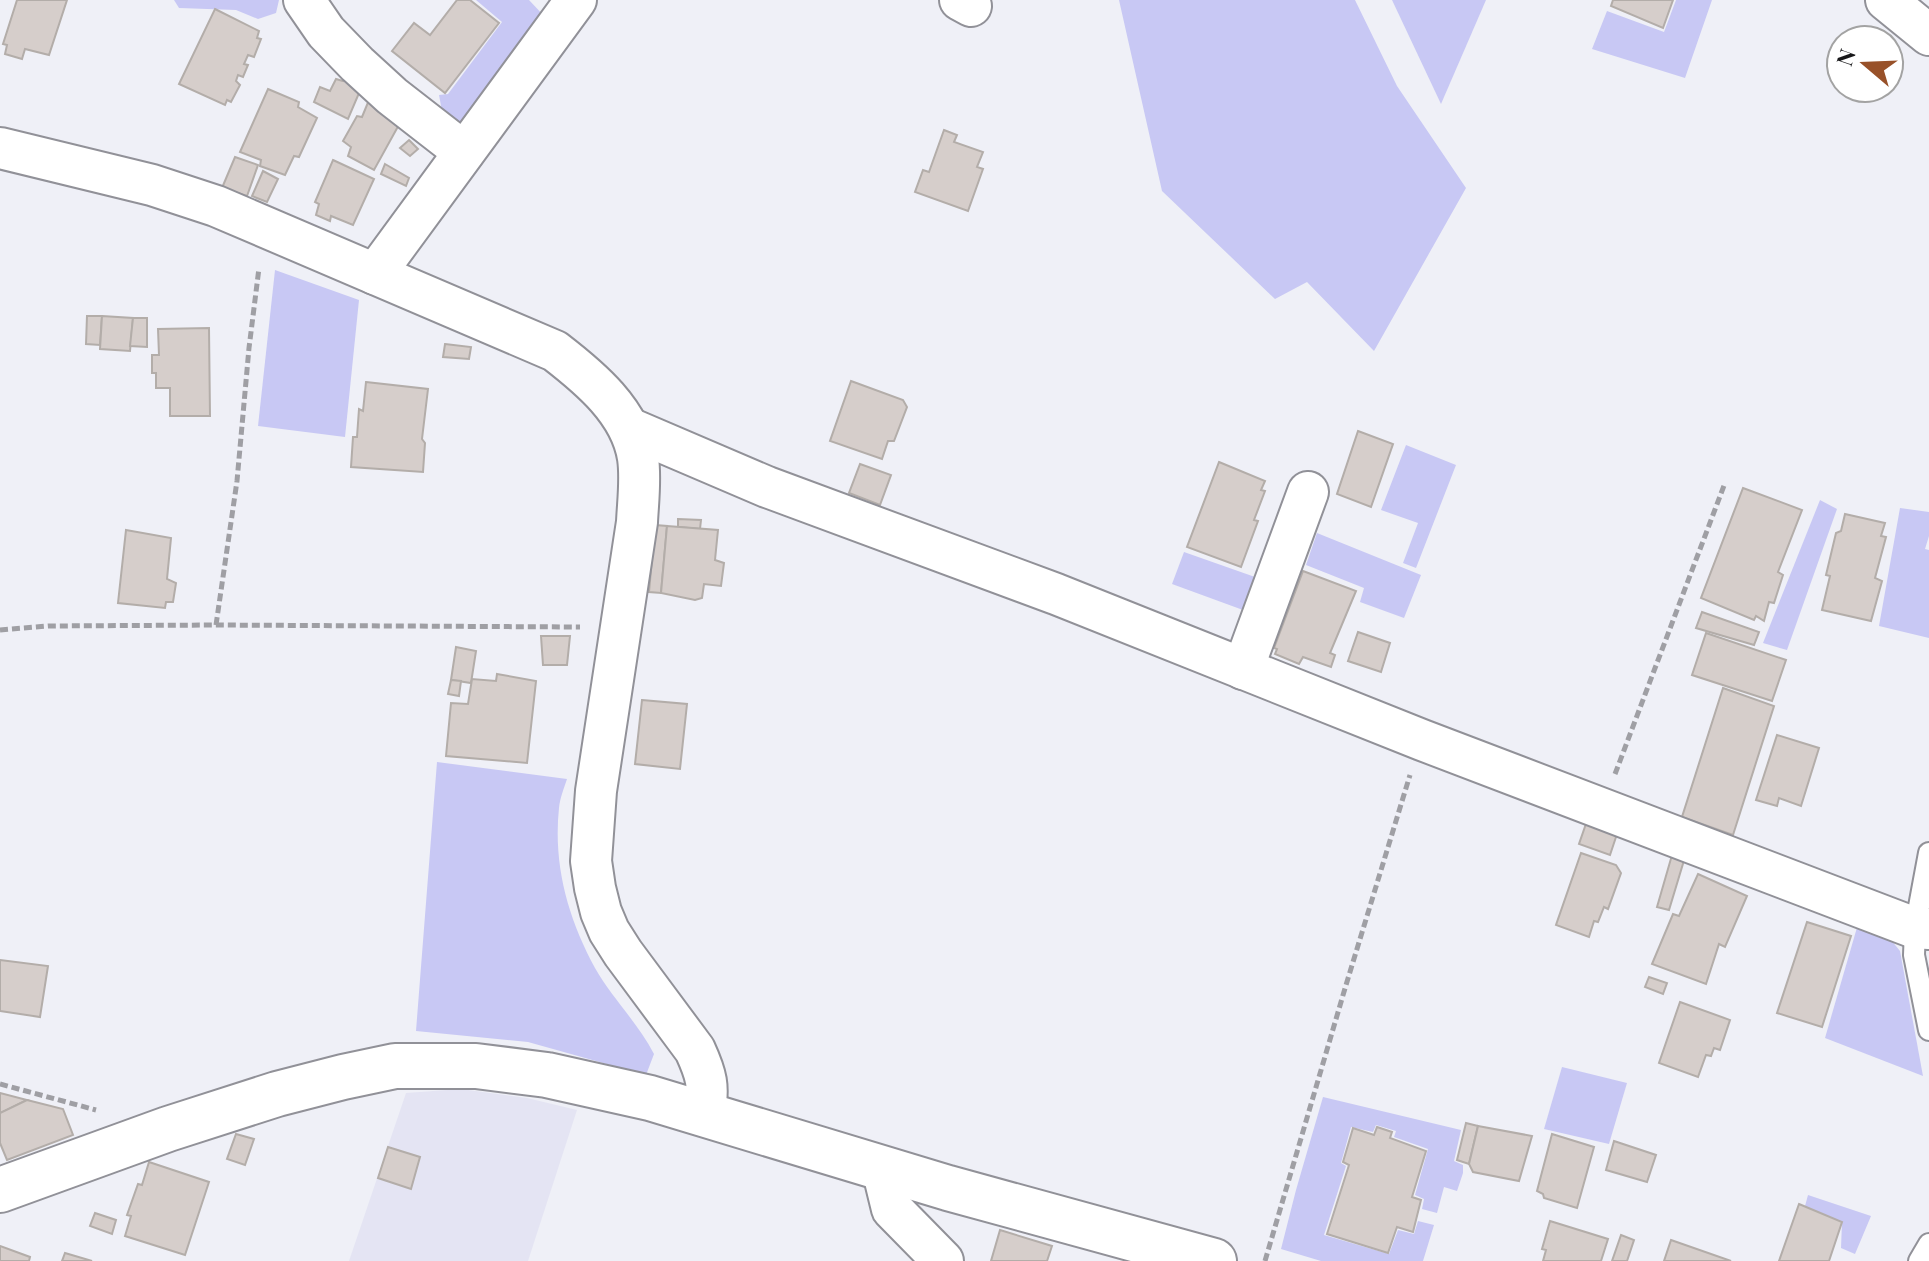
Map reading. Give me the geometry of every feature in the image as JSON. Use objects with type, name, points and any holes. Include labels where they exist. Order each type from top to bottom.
[{"type":"street","points":[[304,0],[326,32],[357,64],[392,96],[464,152]]},
{"type":"street","points":[[375,274],[576,0]]},
{"type":"street","points":[[1886,0],[1929,35]]},
{"type":"street","points":[[0,148],[152,185],[216,206],[555,351],[600,390],[629,428],[635,442],[639,477],[637,522],[595,805],[591,861],[595,888],[609,931],[695,1050],[708,1085],[704,1113]]},
{"type":"street","points":[[629,428],[767,487],[1056,594],[1422,740],[1922,929]]},
{"type":"street","points":[[1243,669],[1308,492]]},
{"type":"street","points":[[0,1190],[168,1129],[277,1094],[395,1066],[476,1066],[547,1075],[650,1098],[948,1188],[1214,1261]]},
{"type":"street","points":[[882,1168],[892,1209],[943,1261]]},
{"type":"lane","points":[[1929,853],[1922,929],[1914,955],[1929,1030]]},
{"type":"lane","points":[[1919,1261],[1929,1244]]},
{"type":"path","points":[[216,625],[237,481],[249,348],[265,227]]},
{"type":"path","points":[[1602,809],[1725,483]]},
{"type":"path","points":[[0,630],[48,626],[621,625]]},
{"type":"path","points":[[1265,1261],[1422,740]]},
{"type":"path","points":[[0,1084],[107,1113]]},
{"type":"shaded area","points":[[174,0],[279,0],[276,13],[258,19],[236,10],[179,8]]},
{"type":"shaded area","points":[[476,0],[529,0],[545,17],[467,122],[451,125],[442,111],[439,95],[448,94],[502,22]]},
{"type":"shaded area","points":[[1119,0],[1355,0],[1397,86],[1466,188],[1374,351],[1307,282],[1275,299],[1162,191]]},
{"type":"shaded area","points":[[1392,0],[1486,0],[1441,104]]},
{"type":"shaded area","points":[[1676,0],[1712,0],[1685,78],[1592,49],[1607,11],[1664,32]]},
{"type":"shaded area","points":[[275,270],[359,300],[345,437],[258,426]]},
{"type":"shaded area","points":[[1406,445],[1456,465],[1416,568],[1403,563],[1418,523],[1381,510]]},
{"type":"shaded area","points":[[1820,500],[1837,509],[1787,650],[1763,643]]},
{"type":"shaded area","points":[[1900,508],[1929,512],[1929,536],[1925,549],[1929,550],[1929,638],[1879,626]]},
{"type":"shaded area","points":[[1317,533],[1421,575],[1404,618],[1360,602],[1364,588],[1306,565]]},
{"type":"shaded area","points":[[1184,552],[1255,577],[1243,610],[1172,584]]},
{"type":"shaded area","points":[[437,762],[567,779],[560,804],[558,850],[570,910],[595,968],[654,1054],[646,1075],[528,1042],[416,1031]]},
{"type":"shaded area","points":[[1858,924],[1887,935],[1900,951],[1923,1076],[1825,1038]]},
{"type":"shaded area","points":[[1562,1067],[1627,1083],[1609,1144],[1544,1129]]},
{"type":"shaded area","points":[[461,1089],[527,1098],[577,1110],[528,1261],[349,1261],[406,1093]]},
{"type":"shaded area","points":[[1323,1097],[1461,1130],[1454,1161],[1463,1165],[1463,1173],[1457,1191],[1444,1187],[1437,1213],[1422,1209],[1424,1199],[1415,1195],[1428,1149],[1394,1137],[1396,1131],[1376,1125],[1373,1132],[1351,1127],[1341,1163],[1346,1166],[1324,1235],[1389,1254],[1398,1230],[1414,1234],[1418,1221],[1434,1225],[1423,1261],[1321,1261],[1281,1249]]},
{"type":"shaded area","points":[[1808,1195],[1871,1216],[1855,1254],[1841,1248],[1842,1222],[1805,1206]]},
{"type":"building","points":[[17,0],[67,0],[49,55],[25,49],[22,59],[5,54],[7,45],[3,44]]},
{"type":"building","points":[[457,0],[470,0],[499,23],[445,93],[392,51],[414,23],[430,35]]},
{"type":"building","points":[[1613,0],[1673,0],[1663,28],[1611,6]]},
{"type":"building","points":[[215,9],[259,31],[257,38],[261,39],[254,57],[248,55],[243,77],[238,75],[236,81],[240,85],[231,102],[227,100],[225,105],[179,84]]},
{"type":"building","points":[[347,76],[362,86],[348,119],[314,102],[320,87],[330,91],[336,79],[343,81]]},
{"type":"building","points":[[268,89],[299,102],[298,107],[317,118],[299,157],[294,156],[285,175],[260,166],[261,160],[240,152]]},
{"type":"building","points":[[369,100],[401,121],[374,170],[348,156],[351,147],[343,141],[357,116],[362,117]]},
{"type":"building","points":[[944,130],[957,135],[954,142],[983,152],[977,167],[983,169],[968,211],[915,192],[923,170],[929,172]]},
{"type":"building","points":[[409,140],[418,149],[410,156],[400,148]]},
{"type":"building","points":[[235,157],[258,165],[247,196],[222,188]]},
{"type":"building","points":[[333,160],[374,179],[353,225],[331,216],[330,221],[316,215],[319,204],[315,202]]},
{"type":"building","points":[[385,164],[409,178],[406,186],[381,174]]},
{"type":"building","points":[[263,171],[278,179],[267,202],[252,196]]},
{"type":"building","points":[[87,316],[102,316],[100,345],[86,344]]},
{"type":"building","points":[[102,316],[133,318],[130,351],[100,349]]},
{"type":"building","points":[[133,318],[147,318],[147,347],[130,346]]},
{"type":"building","points":[[209,328],[210,416],[170,416],[170,388],[156,388],[156,373],[152,373],[152,355],[159,355],[158,329]]},
{"type":"building","points":[[445,344],[471,347],[469,359],[443,357]]},
{"type":"building","points":[[851,381],[903,400],[907,407],[894,441],[888,441],[882,459],[830,441]]},
{"type":"building","points":[[366,382],[428,389],[422,439],[425,443],[423,472],[351,467],[353,437],[357,437],[359,409],[363,411]]},
{"type":"building","points":[[1358,431],[1393,444],[1371,507],[1337,494]]},
{"type":"building","points":[[1219,462],[1265,481],[1261,490],[1265,491],[1254,520],[1258,521],[1241,567],[1187,547]]},
{"type":"building","points":[[860,464],[891,475],[880,505],[849,493]]},
{"type":"building","points":[[1743,488],[1802,510],[1778,572],[1783,575],[1774,603],[1769,602],[1764,621],[1756,616],[1754,620],[1701,598]]},
{"type":"building","points":[[1845,514],[1885,523],[1881,536],[1886,537],[1875,578],[1882,581],[1871,621],[1822,610],[1836,533],[1841,531]]},
{"type":"building","points":[[678,519],[701,520],[700,529],[678,527]]},
{"type":"building","points":[[655,525],[667,526],[661,593],[649,592]]},
{"type":"building","points":[[667,526],[718,530],[715,560],[724,563],[721,586],[704,584],[702,598],[695,600],[661,593]]},
{"type":"building","points":[[126,530],[171,538],[167,579],[176,583],[173,602],[166,602],[165,608],[118,603]]},
{"type":"building","points":[[1303,571],[1356,591],[1330,653],[1335,655],[1331,667],[1303,657],[1299,664],[1275,654],[1277,649],[1274,648]]},
{"type":"building","points":[[1702,612],[1759,632],[1754,645],[1696,628]]},
{"type":"building","points":[[1358,632],[1390,643],[1381,672],[1348,661]]},
{"type":"building","points":[[1706,633],[1786,660],[1772,701],[1692,675]]},
{"type":"building","points":[[541,636],[570,636],[567,665],[543,665]]},
{"type":"building","points":[[456,647],[476,651],[471,683],[451,680]]},
{"type":"building","points":[[497,674],[536,681],[527,763],[446,756],[451,703],[468,704],[472,679],[496,681]]},
{"type":"building","points":[[451,680],[461,681],[459,696],[448,694]]},
{"type":"building","points":[[1723,688],[1774,706],[1733,835],[1682,817]]},
{"type":"building","points":[[642,700],[687,704],[680,769],[635,764]]},
{"type":"building","points":[[1777,735],[1819,748],[1801,806],[1779,798],[1777,806],[1756,800]]},
{"type":"building","points":[[1588,818],[1619,828],[1610,855],[1579,844]]},
{"type":"building","points":[[1581,853],[1616,865],[1621,873],[1608,909],[1604,907],[1598,922],[1594,921],[1589,937],[1556,925]]},
{"type":"building","points":[[1672,855],[1685,857],[1669,910],[1657,907]]},
{"type":"building","points":[[1698,874],[1747,896],[1725,947],[1719,944],[1706,984],[1652,964],[1673,914],[1679,916]]},
{"type":"building","points":[[1807,922],[1851,936],[1822,1027],[1777,1013]]},
{"type":"building","points":[[0,960],[48,966],[40,1017],[0,1011]]},
{"type":"building","points":[[1649,977],[1667,983],[1663,994],[1645,987]]},
{"type":"building","points":[[1680,1002],[1730,1020],[1720,1050],[1714,1048],[1711,1056],[1706,1055],[1698,1077],[1659,1063]]},
{"type":"building","points":[[0,1093],[27,1100],[0,1113]]},
{"type":"building","points":[[27,1100],[63,1109],[73,1135],[7,1160],[0,1143],[0,1113]]},
{"type":"building","points":[[1466,1123],[1478,1126],[1469,1164],[1457,1160]]},
{"type":"building","points":[[1478,1126],[1532,1136],[1519,1181],[1473,1172],[1469,1164]]},
{"type":"building","points":[[1377,1127],[1392,1132],[1390,1138],[1426,1151],[1412,1197],[1421,1200],[1413,1232],[1397,1227],[1388,1253],[1327,1234],[1349,1165],[1343,1162],[1353,1128],[1374,1135]]},
{"type":"building","points":[[236,1134],[254,1139],[245,1165],[227,1159]]},
{"type":"building","points":[[1552,1134],[1594,1147],[1577,1208],[1544,1198],[1537,1191]]},
{"type":"building","points":[[1614,1141],[1656,1155],[1647,1182],[1606,1170]]},
{"type":"building","points":[[388,1147],[420,1157],[411,1189],[378,1178]]},
{"type":"building","points":[[149,1162],[209,1182],[185,1255],[125,1236],[131,1216],[127,1215]]},
{"type":"building","points":[[1799,1204],[1842,1222],[1829,1261],[1779,1261]]},
{"type":"building","points":[[95,1213],[116,1220],[112,1234],[90,1226]]},
{"type":"building","points":[[1550,1221],[1608,1239],[1601,1261],[1543,1261],[1546,1250],[1542,1249]]},
{"type":"building","points":[[1000,1230],[1052,1246],[1047,1261],[991,1261]]},
{"type":"building","points":[[1621,1235],[1634,1240],[1627,1261],[1612,1261]]},
{"type":"building","points":[[1671,1240],[1731,1261],[1664,1261]]},
{"type":"building","points":[[0,1246],[30,1257],[29,1261],[0,1261]]},
{"type":"building","points":[[65,1253],[92,1261],[62,1261]]}]
